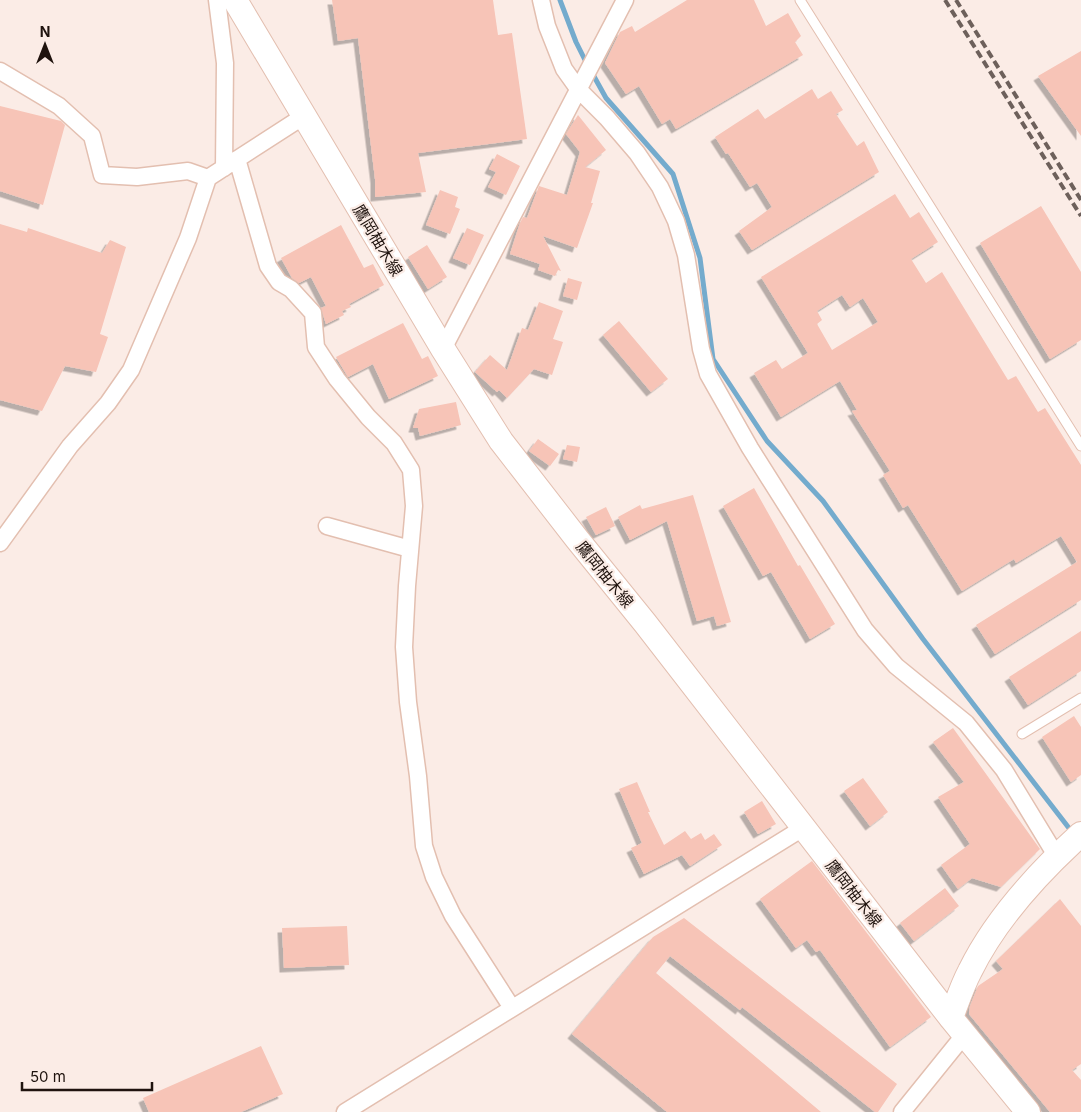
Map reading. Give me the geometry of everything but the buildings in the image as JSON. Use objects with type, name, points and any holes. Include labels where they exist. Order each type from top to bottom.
[{"type":"main road","name":"鷹岡柚木線","points":[[235,0],[442,349],[472,398],[512,456],[576,539],[645,623],[958,1026],[1028,1112]]},
{"type":"main road","points":[[958,1026],[970,971],[1006,912],[1068,846]]},
{"type":"street","points":[[217,0],[225,63],[230,164],[268,266],[279,282],[291,289],[312,313],[316,347],[336,379],[368,417],[394,442],[411,470],[414,506],[404,647],[408,702],[418,776],[424,846],[434,877],[453,916],[512,1008]]},
{"type":"street","points":[[541,0],[547,26],[564,68],[637,153],[660,187],[676,221],[686,255],[700,349],[708,374],[750,448],[866,630],[896,666],[966,723],[1068,846]]},
{"type":"street","points":[[442,349],[625,0]]},
{"type":"street","points":[[0,71],[59,106],[92,136],[102,175],[137,177],[188,171],[208,178]]},
{"type":"street","points":[[0,543],[70,446],[108,403],[131,370],[188,238],[208,178],[304,116]]},
{"type":"street","points":[[326,526],[410,549]]},
{"type":"street","points":[[345,1112],[803,828]]},
{"type":"street","points":[[902,1112],[958,1026]]},
{"type":"lane","points":[[800,0],[1081,446]]},
{"type":"lane","points":[[1022,734],[1081,698]]},
{"type":"waterway","points":[[560,0],[576,42],[587,64]]},
{"type":"waterway","points":[[591,71],[606,98],[673,174],[700,258],[713,359],[767,441],[823,501],[923,639],[1072,832]]},
{"type":"railway","points":[[945,0],[1081,216]]},
{"type":"railway","points":[[956,0],[1081,200]]}]
